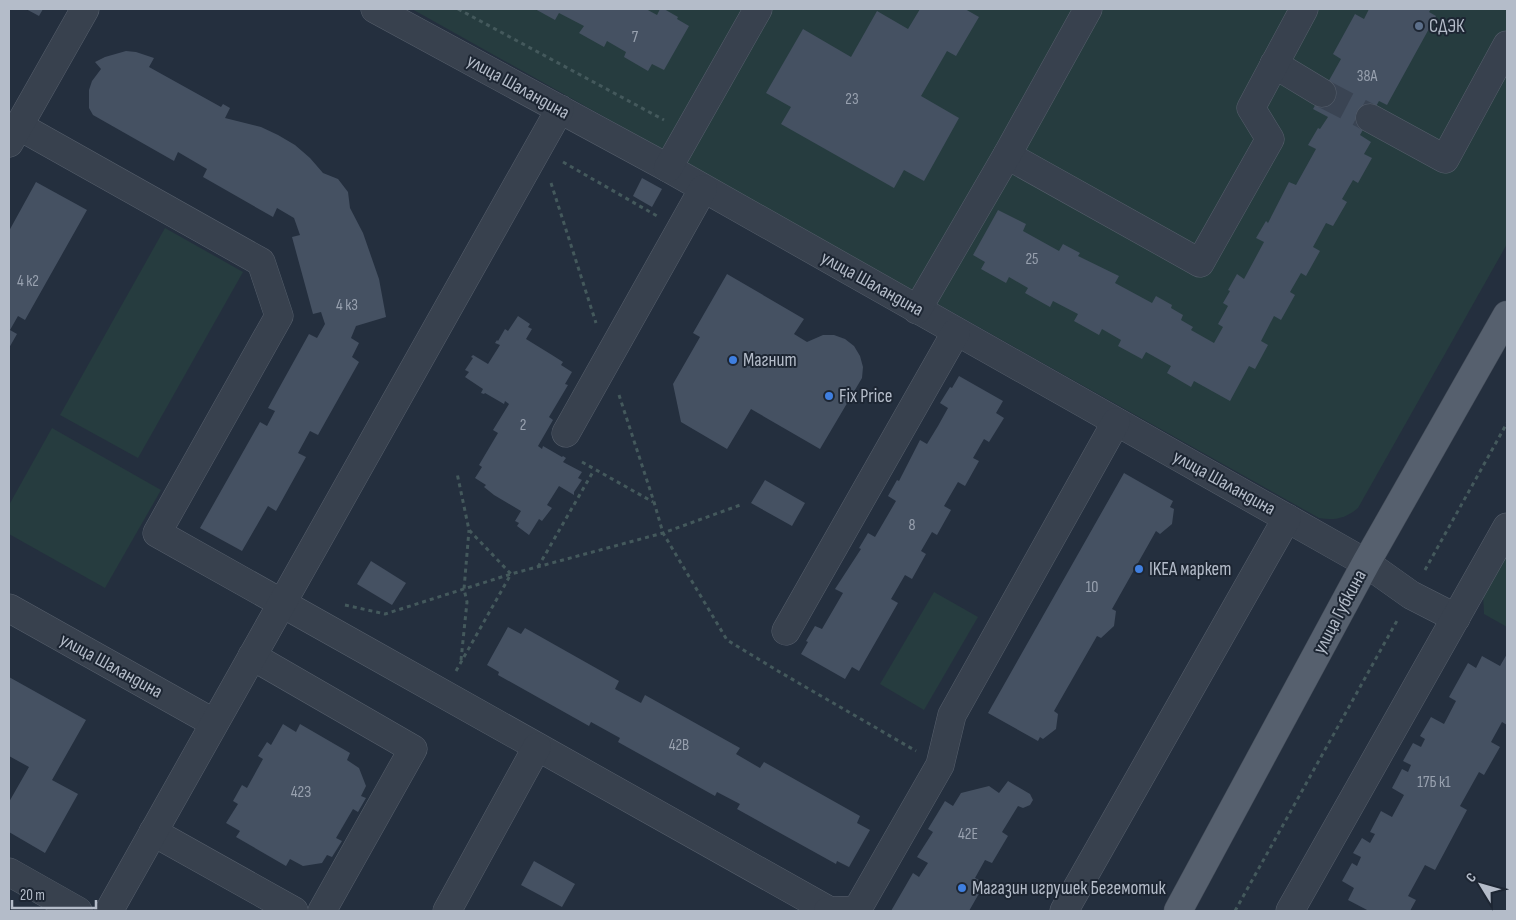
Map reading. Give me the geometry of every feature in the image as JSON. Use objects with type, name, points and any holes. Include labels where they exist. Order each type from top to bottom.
[{"type":"main road","name":"улица Губкина","points":[[1178,911],[1366,563],[1507,315]]},
{"type":"street","points":[[85,9],[14,135],[261,262],[279,316],[157,533],[828,911],[856,910],[940,765],[952,715],[1116,422]]},
{"type":"street","name":"улица Шаландина","points":[[375,9],[668,168],[1366,563],[1411,595],[1456,618]]},
{"type":"street","points":[[668,168],[758,9]]},
{"type":"street","points":[[917,310],[1007,155],[1088,9]]},
{"type":"street","points":[[1007,155],[1200,263],[1270,139],[1251,108],[1304,9]]},
{"type":"street","points":[[1370,118],[1445,159],[1507,45]]},
{"type":"street","points":[[1274,64],[1322,93]]},
{"type":"street","points":[[109,911],[560,109]]},
{"type":"street","points":[[566,433],[704,189]]},
{"type":"street","points":[[786,631],[956,332]]},
{"type":"street","points":[[1064,911],[1287,518]]},
{"type":"street","points":[[1301,908],[1456,618],[1507,527]]},
{"type":"street","name":"улица Шаландина","points":[[9,608],[214,723]]},
{"type":"street","points":[[252,656],[413,749],[322,911]]},
{"type":"street","points":[[447,911],[537,747]]},
{"type":"street","points":[[153,832],[294,911]]},
{"type":"street","points":[[9,872],[78,911]]},
{"type":"path","points":[[458,9],[688,132]]},
{"type":"path","points":[[538,148],[681,229]]},
{"type":"path","points":[[538,148],[654,502],[662,534],[727,640],[940,765]]},
{"type":"path","points":[[1235,911],[1507,422]]},
{"type":"path","points":[[582,462],[654,502]]},
{"type":"path","points":[[538,568],[594,470]]},
{"type":"path","points":[[457,473],[469,530],[464,590],[467,602],[460,663]]},
{"type":"path","points":[[340,604],[386,614],[511,574],[662,534],[743,504]]},
{"type":"path","points":[[469,530],[511,574]]},
{"type":"path","points":[[444,694],[511,574]]},
{"type":"green space","points":[[412,9],[1507,9],[1507,244],[1358,508],[1340,518],[1319,518]]},
{"type":"green space","points":[[165,228],[243,272],[138,458],[60,415]]},
{"type":"green space","points":[[52,428],[161,490],[105,588],[9,534],[9,505]]},
{"type":"green space","points":[[1507,550],[1507,627],[1484,614],[1483,593]]},
{"type":"green space","points":[[934,592],[978,617],[924,710],[880,684]]},
{"type":"building","points":[[26,9],[43,9],[39,16]]},
{"type":"building","points":[[535,9],[646,9],[657,15],[660,9],[664,9],[689,26],[664,70],[652,64],[648,71],[624,57],[626,52],[607,41],[604,47],[579,33],[584,26],[559,13],[555,20]]},
{"type":"building","points":[[920,9],[965,9],[979,17],[956,56],[947,51],[921,96],[959,118],[924,181],[904,170],[894,188],[781,124],[791,107],[766,93],[803,29],[851,57],[877,11],[908,29]]},
{"type":"building","points":[[1369,9],[1431,9],[1429,12],[1436,16],[1387,105],[1379,101],[1360,135],[1371,142],[1364,154],[1372,158],[1358,183],[1353,180],[1342,199],[1347,202],[1333,226],[1326,223],[1313,247],[1320,251],[1306,276],[1301,273],[1290,292],[1295,295],[1281,320],[1274,316],[1261,341],[1268,345],[1255,369],[1249,366],[1230,401],[1194,381],[1191,387],[1167,373],[1171,366],[1146,352],[1142,359],[1118,346],[1121,340],[1102,329],[1099,335],[1074,321],[1078,314],[1053,301],[1050,307],[1025,293],[1028,288],[1009,277],[1006,283],[981,269],[985,262],[973,255],[998,210],[1026,224],[1023,231],[1059,251],[1063,244],[1080,253],[1078,256],[1119,276],[1115,283],[1152,303],[1156,296],[1172,305],[1171,308],[1183,315],[1181,320],[1193,327],[1191,330],[1214,343],[1223,327],[1218,324],[1228,306],[1223,303],[1230,291],[1228,290],[1237,274],[1244,279],[1264,242],[1256,238],[1266,221],[1268,223],[1289,182],[1296,185],[1316,149],[1308,145],[1318,128],[1320,129],[1328,117],[1313,109],[1341,59],[1333,54],[1355,14],[1364,19]]},
{"type":"building","points":[[126,51],[154,58],[149,67],[221,107],[223,104],[230,108],[225,118],[261,127],[278,135],[295,145],[323,173],[338,179],[348,192],[350,208],[363,233],[379,279],[386,317],[356,326],[351,338],[359,343],[352,357],[359,362],[318,435],[310,431],[298,453],[306,457],[276,511],[268,506],[242,551],[200,528],[260,422],[267,426],[275,411],[268,408],[309,334],[317,338],[325,324],[321,312],[313,314],[292,237],[300,235],[294,218],[277,208],[273,217],[203,177],[207,169],[178,152],[174,161],[93,115],[89,108],[89,90],[92,81],[101,69],[95,62]]},
{"type":"building","points":[[642,178],[662,189],[652,207],[633,196]]},
{"type":"building","points":[[36,182],[87,210],[25,320],[18,316],[10,330],[17,334],[9,348],[9,231]]},
{"type":"building","name":"Магнит","points":[[727,274],[804,319],[794,334],[807,342],[823,335],[834,335],[845,339],[854,346],[860,356],[863,367],[862,378],[820,449],[751,409],[727,449],[681,422],[673,384],[700,337],[693,333]]},
{"type":"building","points":[[518,316],[530,324],[528,327],[532,329],[526,339],[563,362],[561,365],[572,372],[565,384],[568,385],[549,417],[553,420],[538,446],[542,449],[543,446],[563,456],[566,458],[563,462],[582,472],[578,478],[582,480],[574,495],[559,486],[547,505],[552,508],[542,521],[539,519],[529,535],[517,526],[519,523],[515,521],[521,511],[494,495],[484,487],[486,485],[475,478],[482,467],[479,465],[498,433],[493,430],[509,404],[505,401],[504,404],[485,393],[481,393],[483,389],[465,377],[469,372],[465,370],[473,355],[488,364],[500,345],[495,343],[505,329],[508,331]]},
{"type":"building","points":[[959,376],[1003,401],[996,413],[1004,418],[989,442],[984,439],[973,458],[979,461],[965,486],[958,482],[944,506],[951,510],[937,535],[932,532],[921,551],[926,554],[912,579],[905,575],[891,599],[898,603],[859,671],[852,667],[845,679],[801,654],[815,626],[822,629],[843,593],[835,589],[861,549],[859,548],[868,533],[875,537],[896,501],[888,496],[897,480],[899,481],[920,440],[927,444],[938,426],[948,408],[940,403]]},
{"type":"building","points":[[1124,473],[1173,501],[1170,507],[1174,509],[1172,524],[1160,534],[1156,531],[1112,609],[1116,611],[1114,626],[1101,638],[1097,636],[1054,711],[1058,714],[1056,729],[1043,739],[1040,737],[1038,741],[988,713]]},
{"type":"building","points":[[765,480],[805,503],[792,526],[751,503]]},
{"type":"building","points":[[371,561],[406,583],[392,605],[357,584]]},
{"type":"building","points":[[508,627],[521,634],[525,628],[619,681],[615,689],[641,703],[645,695],[740,748],[736,754],[760,768],[764,762],[860,816],[857,823],[870,830],[849,867],[837,861],[836,864],[737,809],[740,804],[717,792],[715,796],[618,742],[620,738],[591,722],[589,726],[498,675],[499,672],[487,665]]},
{"type":"building","points":[[1507,654],[1507,725],[1502,722],[1491,742],[1500,747],[1484,775],[1479,772],[1460,806],[1467,810],[1435,870],[1425,865],[1408,896],[1416,900],[1410,911],[1369,911],[1348,900],[1354,888],[1342,881],[1352,863],[1357,866],[1361,857],[1353,853],[1362,838],[1370,843],[1375,834],[1370,832],[1381,811],[1392,817],[1404,795],[1392,788],[1402,769],[1408,772],[1411,765],[1403,761],[1413,743],[1421,747],[1425,739],[1420,736],[1431,717],[1444,724],[1456,701],[1449,697],[1468,663],[1476,668],[1482,656],[1500,666]]},
{"type":"building","points":[[9,677],[86,720],[52,780],[78,794],[45,853],[9,832],[9,802],[29,767],[9,756]]},
{"type":"building","points":[[283,724],[296,732],[300,724],[350,753],[347,760],[359,768],[366,786],[361,796],[366,798],[358,812],[353,809],[336,838],[342,841],[332,857],[327,855],[322,863],[303,866],[290,859],[286,866],[236,837],[240,831],[226,823],[238,804],[233,801],[242,785],[247,788],[263,759],[258,756],[267,742],[271,745]]},
{"type":"building","points":[[1008,781],[1030,794],[1033,800],[1030,805],[1023,808],[1018,806],[1002,832],[1008,836],[992,863],[985,860],[975,878],[985,883],[969,911],[891,911],[913,873],[919,877],[928,863],[917,857],[933,832],[928,829],[945,801],[953,806],[961,793],[989,786],[999,793]]},
{"type":"building","points":[[534,861],[575,884],[562,907],[521,885]]},
{"type":"tunnel","points":[[1322,93],[1370,118]]},
{"type":"place","name":"СДЭК","points":[[1419,26]]},
{"type":"place","name":"Магнит","points":[[733,360]]},
{"type":"place","name":"Fix Price","points":[[829,396]]},
{"type":"place","name":"IKEA маркет","points":[[1139,569]]},
{"type":"place","name":"Магазин игрушек Бегемотик","points":[[962,888]]}]
